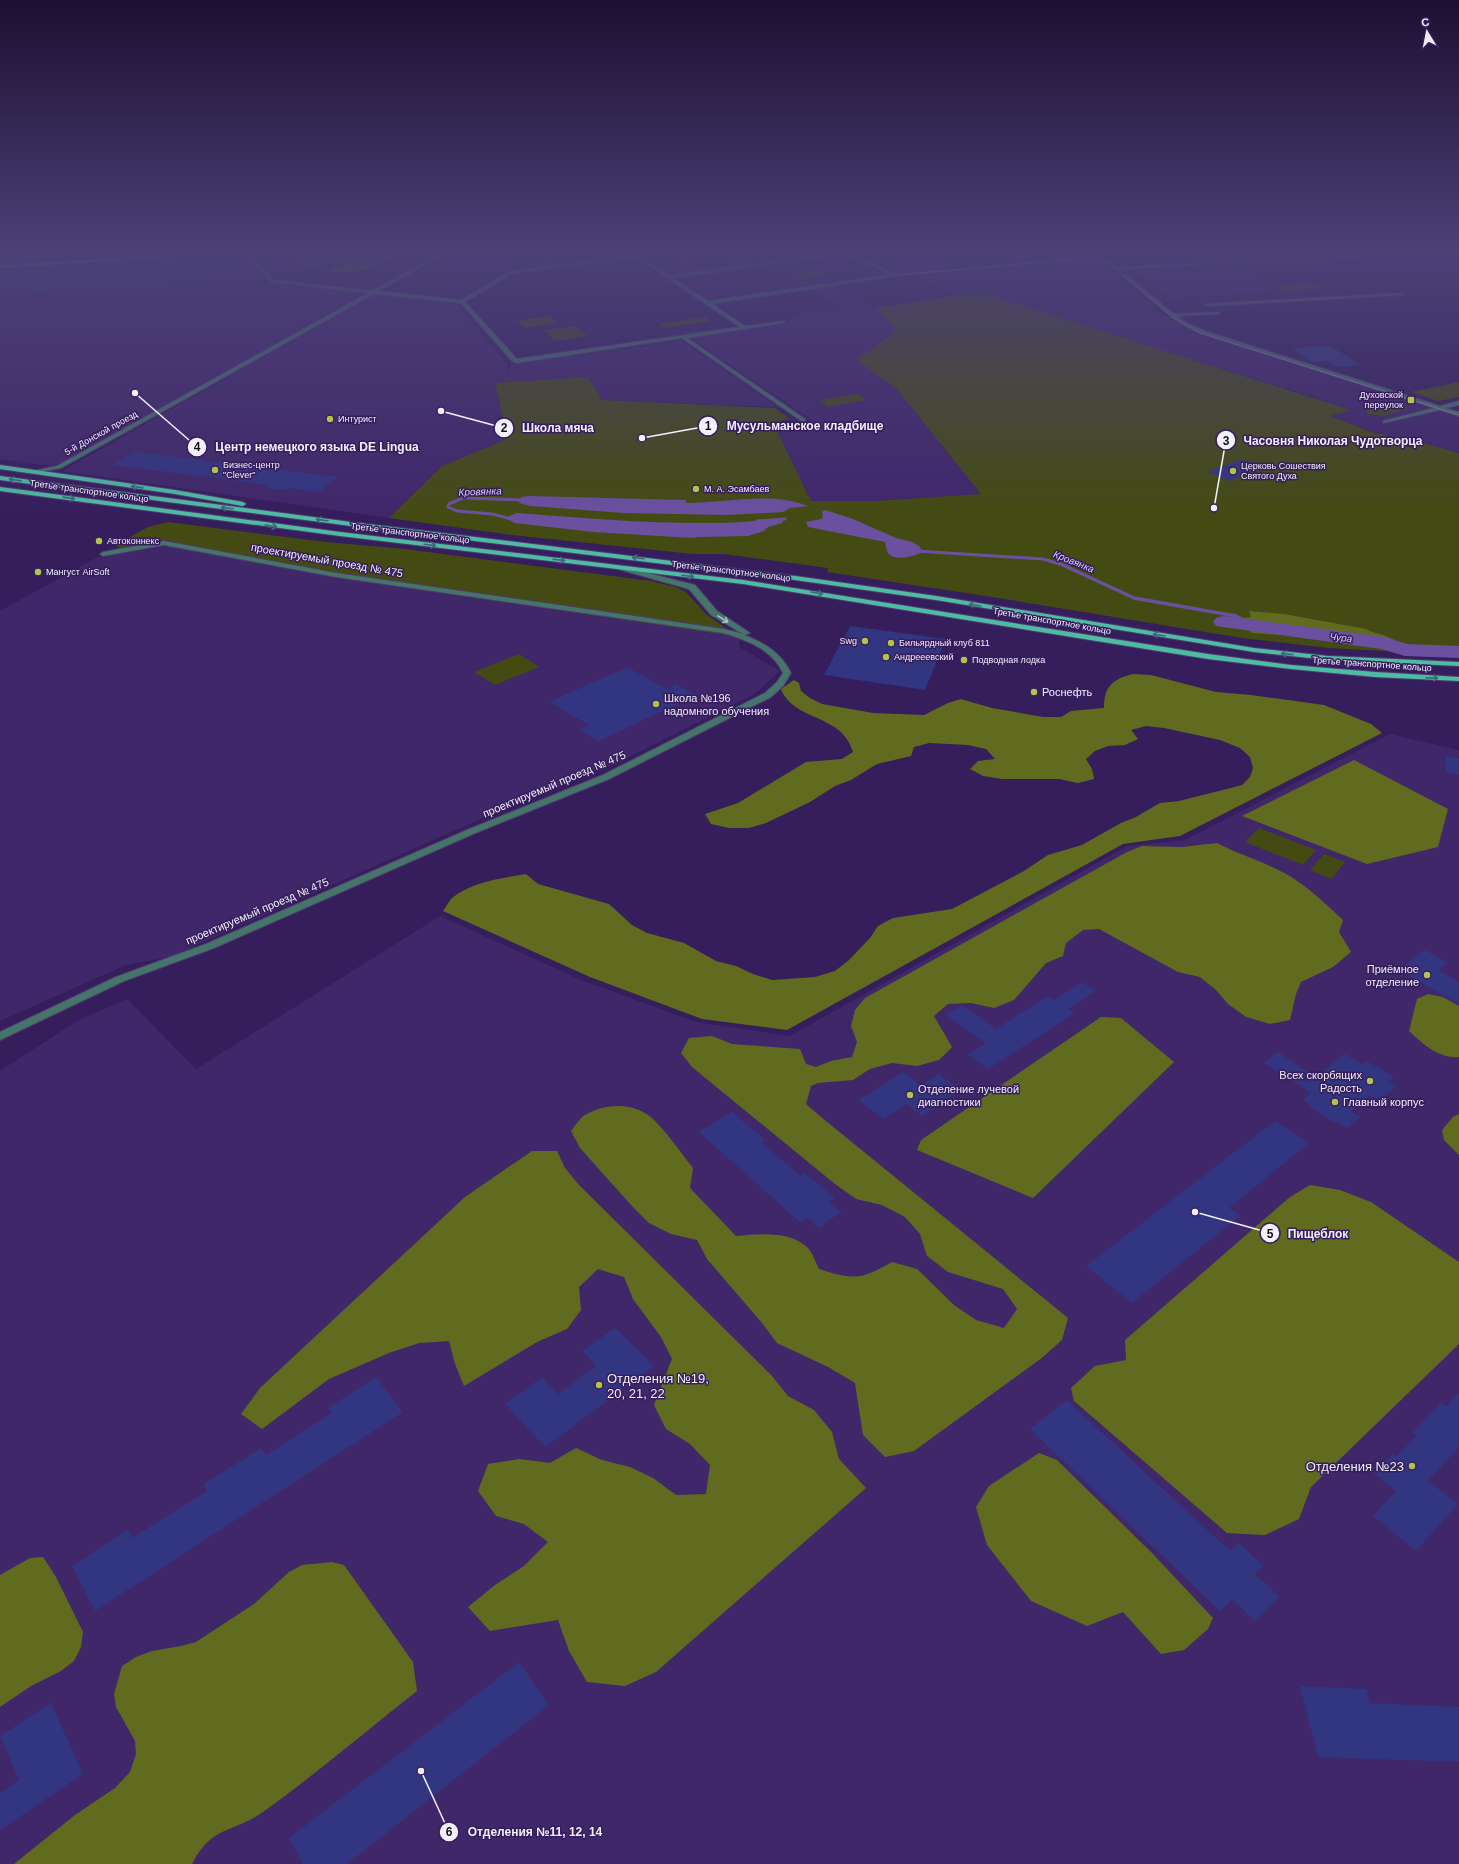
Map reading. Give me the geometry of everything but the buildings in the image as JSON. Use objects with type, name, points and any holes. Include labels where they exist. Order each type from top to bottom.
[{"type":"main road","points":[[0,467],[175,492],[233,502],[294,517]]},
{"type":"main road","name":"Третье транспортное кольцо","points":[[0,478],[294,517],[795,578],[936,598],[1254,650],[1328,658],[1459,664]]},
{"type":"main road","name":"Третье транспортное кольцо","points":[[0,489],[286,528],[803,590],[1252,664],[1404,678],[1459,679]]},
{"type":"street","name":"5-й Донской проезд","points":[[36,472],[59,467],[289,339]]},
{"type":"street","points":[[495,339],[514,360],[522,361],[677,339]]},
{"type":"street","points":[[685,339],[803,420]]},
{"type":"street","points":[[1225,339],[1459,414]]},
{"type":"street","points":[[1384,422],[1459,403]]},
{"type":"street","name":"5-й Донской проезд","points":[[56,476],[59,467]]},
{"type":"street","name":"проектируемый проезд № 475","points":[[0,1036],[120,979],[210,946],[470,832],[606,777],[768,695],[780,684],[787,673],[784,663],[767,649],[738,635],[724,631],[336,575],[164,543],[103,554]]},
{"type":"street","points":[[616,567],[692,587],[714,614],[767,649]]},
{"type":"shaded area","points":[[0,339],[282,339],[62,463],[41,465],[0,459]]},
{"type":"shaded area","points":[[296,339],[485,339],[508,365],[506,373],[512,364],[681,341],[778,407],[602,400],[495,383],[506,430],[506,436],[503,441],[442,466],[389,518],[62,471]]},
{"type":"shaded area","points":[[692,339],[886,339],[857,360],[896,388],[982,494],[875,501],[811,501],[775,427],[812,420]]},
{"type":"shaded area","points":[[1124,339],[1219,339],[1459,417],[1459,453],[1399,436],[1392,439],[1330,416],[1350,410],[1298,392]]},
{"type":"shaded area","points":[[521,497],[686,500],[686,503],[763,498],[779,499],[808,506],[790,508],[783,512],[728,515],[624,513],[531,506],[519,503]]},
{"type":"shaded area","points":[[825,510],[853,519],[896,538],[912,542],[919,546],[923,552],[909,557],[898,558],[890,555],[887,551],[885,542],[808,527],[806,522],[821,519],[823,517],[822,512]]},
{"type":"shaded area","points":[[517,513],[668,523],[783,521],[782,523],[768,527],[764,531],[748,536],[693,538],[593,532],[515,523],[507,519],[509,516]]},
{"type":"shaded area","points":[[168,546],[333,577],[739,637],[739,647],[780,671],[756,693],[605,769],[510,806],[170,957],[126,965],[0,1021],[0,611],[98,557]]},
{"type":"shaded area","points":[[1390,734],[1459,750],[1459,1864],[0,1864],[0,1071],[77,1021],[127,999],[196,1069],[440,916],[581,980],[696,1022],[790,1036],[1127,846],[1185,840]]},
{"type":"green space","points":[[553,339],[568,339],[555,341]]},
{"type":"green space","points":[[886,339],[1127,339],[1351,410],[1330,416],[1377,434],[1379,433],[1392,439],[1399,436],[1459,453],[1459,655],[1328,648],[1242,638],[986,596],[827,572],[828,568],[724,554],[693,554],[512,535],[389,518],[442,466],[503,441],[506,436],[506,430],[495,383],[588,377],[602,400],[775,408],[790,419],[778,421],[779,423],[775,427],[811,501],[875,501],[981,494],[896,388],[856,360]]},
{"type":"green space","points":[[1459,382],[1459,397],[1438,401],[1411,392]]},
{"type":"green space","points":[[858,394],[867,400],[828,407],[819,400]]},
{"type":"green space","points":[[1392,401],[1403,403],[1407,409],[1384,416],[1367,414],[1366,409]]},
{"type":"green space","points":[[168,522],[326,542],[405,549],[651,581],[676,587],[686,592],[707,615],[739,637],[333,577],[168,546],[174,542],[165,540],[147,540],[122,550],[116,545],[148,527]]},
{"type":"green space","points":[[1249,611],[1284,614],[1366,629],[1389,637],[1396,642],[1377,648],[1352,642],[1314,637],[1252,633],[1234,619],[1251,617]]},
{"type":"green space","points":[[519,654],[539,667],[495,685],[474,672]]},
{"type":"green space","points":[[1133,674],[1151,675],[1216,692],[1251,695],[1324,705],[1371,724],[1382,733],[1180,836],[1123,844],[787,1030],[702,1019],[590,977],[443,911],[452,898],[468,888],[477,884],[526,874],[538,884],[609,904],[632,925],[647,933],[684,943],[716,961],[736,966],[753,974],[772,980],[815,977],[835,971],[848,961],[870,938],[878,926],[893,918],[952,909],[1024,871],[1048,855],[1082,845],[1160,803],[1179,801],[1242,785],[1250,777],[1253,768],[1250,757],[1240,748],[1220,740],[1164,728],[1146,726],[1131,730],[1138,739],[1125,745],[1108,746],[1095,751],[1086,759],[1092,769],[1094,779],[1078,783],[1059,779],[1002,779],[983,776],[970,769],[978,761],[995,759],[986,749],[968,745],[929,743],[914,747],[911,756],[877,764],[851,780],[835,786],[810,802],[766,823],[749,828],[729,828],[711,824],[705,814],[738,803],[806,762],[842,759],[853,752],[847,739],[839,730],[796,707],[787,700],[781,689],[794,680],[799,683],[801,691],[810,698],[822,704],[873,713],[924,715],[948,703],[961,699],[992,708],[1043,717],[1061,717],[1071,711],[1104,708],[1104,700],[1111,685],[1120,678]]},
{"type":"green space","points":[[1354,760],[1448,809],[1438,847],[1367,864],[1242,816]]},
{"type":"green space","points":[[1259,828],[1316,850],[1303,865],[1245,842]]},
{"type":"green space","points":[[1217,843],[1288,875],[1310,890],[1343,920],[1339,932],[1351,952],[1333,967],[1301,982],[1296,994],[1290,1020],[1270,1024],[1246,1017],[1228,1004],[1216,990],[1200,977],[1178,972],[1099,929],[1083,930],[1066,943],[1063,956],[1046,963],[1014,1000],[994,1008],[971,1003],[948,1004],[934,1016],[952,1047],[939,1060],[917,1066],[892,1063],[870,1069],[853,1080],[818,1083],[811,1086],[806,1104],[1068,1318],[1062,1340],[1043,1357],[914,1451],[885,1457],[863,1435],[855,1383],[828,1367],[777,1343],[762,1323],[707,1259],[697,1240],[671,1234],[649,1223],[580,1148],[571,1131],[583,1116],[593,1111],[610,1106],[628,1107],[645,1113],[663,1129],[693,1168],[690,1188],[736,1236],[764,1234],[784,1236],[793,1239],[802,1243],[809,1249],[819,1269],[840,1275],[864,1275],[892,1262],[917,1269],[954,1305],[976,1320],[1004,1328],[1017,1309],[1003,1289],[948,1272],[927,1256],[920,1234],[905,1217],[882,1205],[856,1199],[835,1184],[692,1067],[681,1053],[689,1038],[712,1036],[732,1044],[800,1049],[806,1064],[816,1067],[831,1061],[852,1057],[857,1042],[851,1026],[855,1010],[865,998],[1127,852],[1142,846],[1182,847]]},
{"type":"green space","points":[[1324,854],[1345,862],[1331,879],[1310,870]]},
{"type":"green space","points":[[1428,994],[1443,997],[1459,1006],[1459,1057],[1445,1056],[1432,1050],[1409,1031],[1417,999]]},
{"type":"green space","points":[[1101,1017],[1121,1018],[1174,1062],[1033,1198],[917,1150],[921,1140]]},
{"type":"green space","points":[[1459,1114],[1459,1155],[1444,1140],[1442,1130],[1453,1117]]},
{"type":"green space","points":[[532,1151],[557,1151],[565,1168],[579,1185],[772,1376],[788,1396],[814,1410],[832,1432],[839,1459],[866,1488],[656,1672],[625,1686],[587,1682],[569,1651],[558,1620],[490,1631],[468,1607],[495,1585],[524,1566],[548,1542],[524,1524],[496,1516],[478,1491],[488,1464],[519,1459],[550,1463],[576,1448],[602,1460],[630,1467],[653,1478],[676,1495],[706,1494],[710,1465],[690,1444],[666,1429],[654,1405],[672,1359],[661,1337],[633,1299],[624,1277],[598,1269],[579,1287],[581,1310],[567,1329],[537,1342],[464,1386],[455,1364],[449,1341],[419,1343],[389,1353],[329,1379],[262,1429],[241,1414],[260,1388],[465,1197]]},
{"type":"green space","points":[[1310,1185],[1340,1190],[1371,1202],[1459,1262],[1459,1344],[1311,1487],[1299,1519],[1265,1535],[1227,1533],[1074,1401],[1071,1388],[1095,1366],[1126,1360],[1125,1340],[1290,1197]]},
{"type":"green space","points":[[1039,1453],[1057,1460],[1152,1553],[1213,1618],[1208,1629],[1184,1650],[1161,1654],[1123,1612],[1087,1626],[1031,1601],[987,1545],[976,1507],[989,1486]]},
{"type":"green space","points":[[43,1557],[56,1577],[83,1632],[81,1647],[74,1661],[61,1671],[31,1686],[0,1707],[0,1575],[30,1558]]},
{"type":"green space","points":[[332,1562],[344,1565],[413,1662],[417,1691],[283,1798],[252,1819],[224,1831],[207,1842],[192,1864],[14,1864],[75,1815],[115,1788],[130,1772],[136,1754],[135,1741],[116,1707],[114,1694],[122,1666],[136,1657],[152,1651],[196,1642],[254,1604],[289,1572],[302,1565]]},
{"type":"waterway","name":"Кровянка","points":[[512,519],[492,514],[457,511],[448,507],[449,504],[463,498],[525,500]]},
{"type":"waterway","name":"Кровянка","points":[[757,521],[785,519]]},
{"type":"waterway","name":"Кровянка","points":[[917,551],[1043,559],[1067,566]]},
{"type":"waterway","name":"Кровянка","points":[[1063,565],[1134,598],[1236,616],[1255,626]]},
{"type":"waterway","name":"Чура","points":[[1223,622],[1385,643],[1405,650],[1459,652]]},
{"type":"tram line","points":[[1219,339],[1459,415]]},
{"type":"place","name":"Центр немецкого языка DE Lingua","points":[[135,393]]},
{"type":"place","name":"Духовской переулок","points":[[1411,400]]},
{"type":"place","name":"Школа мяча","points":[[441,411]]},
{"type":"place","name":"Интурист","points":[[330,419]]},
{"type":"place","name":"Мусульманское кладбище","points":[[642,438]]},
{"type":"place","name":"Бизнес-центр \"Clever\"","points":[[215,470]]},
{"type":"place","name":"Церковь Сошествия Святого Духа","points":[[1233,471]]},
{"type":"place","name":"М. А. Эсамбаев","points":[[696,489]]},
{"type":"place","name":"Часовня Николая Чудотворца","points":[[1214,508]]},
{"type":"place","name":"Автоконнекс","points":[[99,541]]},
{"type":"place","name":"Мангуст AirSoft","points":[[38,572]]},
{"type":"place","name":"Swg","points":[[865,641]]},
{"type":"place","name":"Бильярдный клуб 811","points":[[891,643]]},
{"type":"place","name":"Андрееевский","points":[[886,657]]},
{"type":"place","name":"Подводная лодка","points":[[964,660]]},
{"type":"place","name":"Роснефть","points":[[1034,692]]},
{"type":"place","name":"Школа №196 надомного обучения","points":[[656,704]]},
{"type":"place","name":"Приёмное отделение","points":[[1427,975]]},
{"type":"place","name":"Всех скорбящих Радость","points":[[1370,1081]]},
{"type":"place","name":"Отделение лучевой диагностики","points":[[910,1095]]},
{"type":"place","name":"Главный корпус","points":[[1335,1102]]},
{"type":"place","name":"Пищеблок","points":[[1195,1212]]},
{"type":"place","name":"Отделения №19, 20, 21, 22","points":[[599,1385]]},
{"type":"place","name":"Отделения №23","points":[[1412,1466]]},
{"type":"place","name":"Отделения №11, 12, 14","points":[[421,1771]]}]
